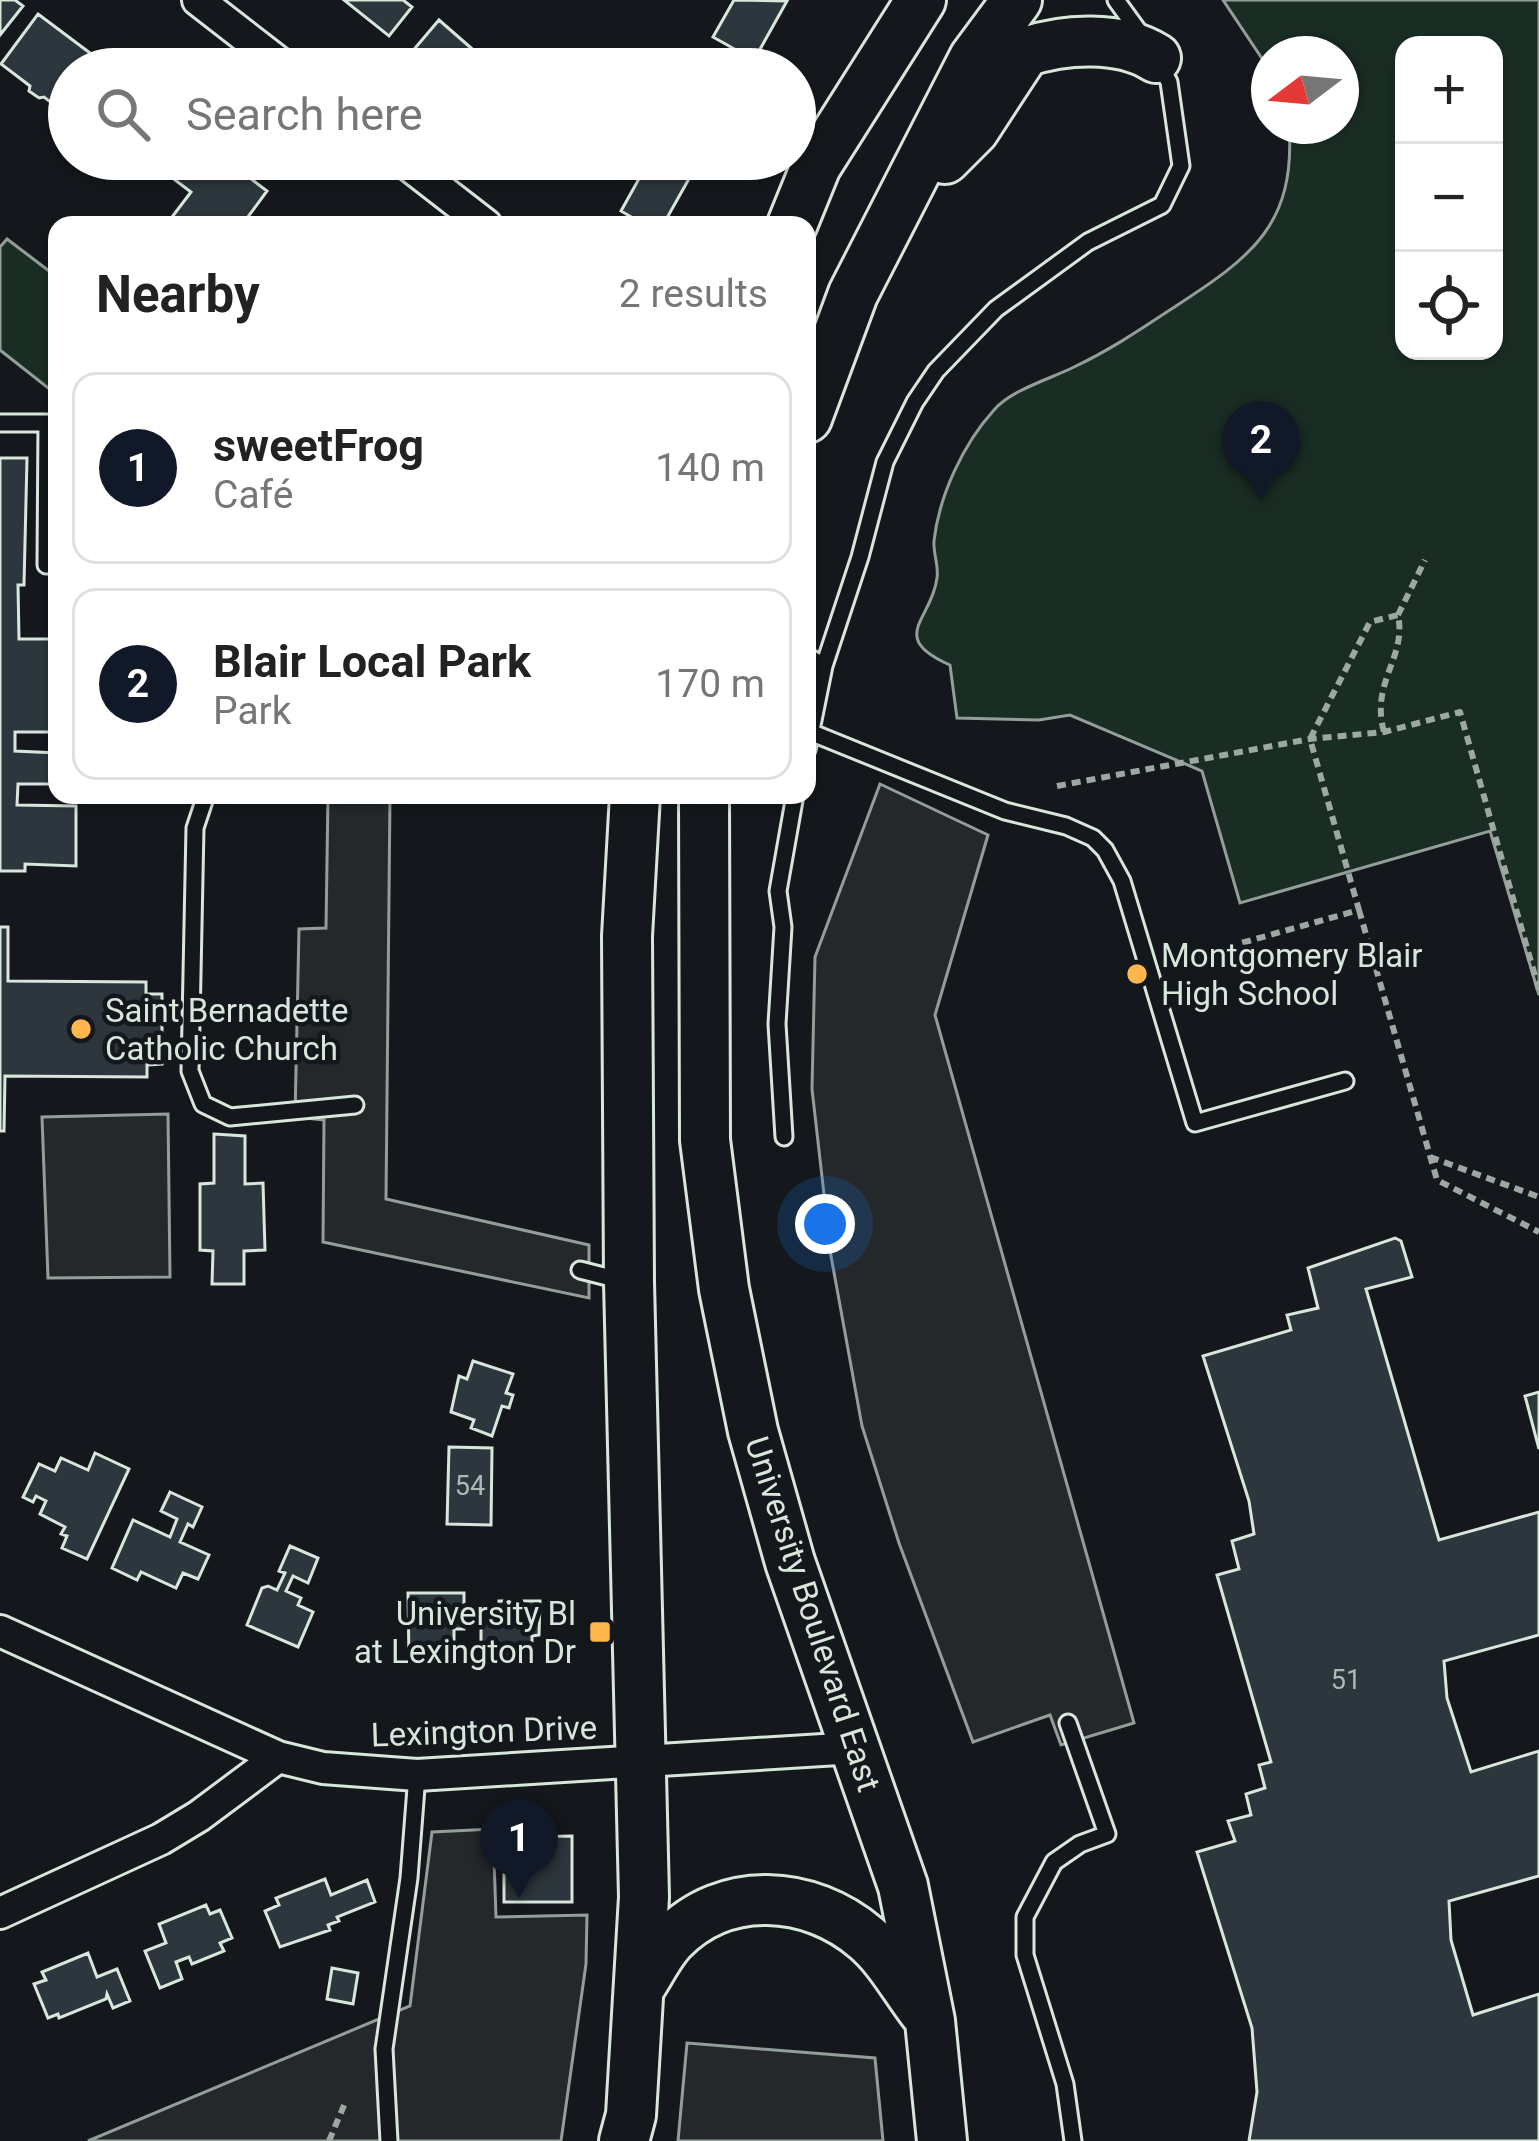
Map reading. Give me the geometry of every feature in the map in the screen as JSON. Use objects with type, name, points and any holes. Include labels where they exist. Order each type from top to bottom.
[{"type":"main road","points":[[816,166],[921,0]]},
{"type":"main road","points":[[816,394],[853,294],[974,58],[1017,0]]},
{"type":"main road","points":[[911,182],[944,161],[974,130],[1024,52],[1060,42],[1140,48],[1156,58]]},
{"type":"main road","points":[[796,216],[810,180]]},
{"type":"main road","points":[[624,2141],[631,2115],[644,1897],[629,1282],[627,936],[634,804]]},
{"type":"main road","name":"University Boulevard East","points":[[704,804],[705,1140],[724,1289],[753,1431],[790,1562],[903,1886],[930,2021],[942,2141]]},
{"type":"main road","points":[[640,1987],[670,1941],[697,1919],[741,1901],[791,1900],[835,1915],[870,1941],[930,2021]]},
{"type":"street","points":[[198,0],[260,48]]},
{"type":"street","points":[[428,180],[474,216]]},
{"type":"street","name":"Lexington Drive","points":[[0,1631],[278,1757],[323,1768],[417,1775],[855,1748]]},
{"type":"street","points":[[0,1913],[161,1839],[278,1757]]},
{"type":"lane","points":[[816,704],[891,447],[936,370],[996,309],[1057,264],[1088,242],[1162,205],[1181,166],[1169,82],[1116,0]]},
{"type":"lane","points":[[0,423],[47,423],[48,565]]},
{"type":"lane","points":[[816,661],[824,666]]},
{"type":"lane","points":[[816,734],[1005,811],[1094,838],[1122,881],[1195,1123],[1345,1081]]},
{"type":"lane","points":[[203,804],[195,828],[190,1071],[202,1103],[230,1117],[355,1106]]},
{"type":"lane","points":[[784,1137],[777,1024],[783,928],[778,891],[793,804]]},
{"type":"lane","points":[[580,1270],[629,1282]]},
{"type":"lane","points":[[1068,1723],[1107,1834],[1080,1844],[1054,1862],[1025,1917],[1025,1955],[1065,2084],[1073,2141]]},
{"type":"lane","points":[[389,2141],[384,2049],[410,1878],[417,1775]]},
{"type":"path","points":[[1384,733],[1377,707],[1402,631],[1398,615],[1426,560]]},
{"type":"path","points":[[1398,615],[1370,622],[1310,739],[1437,1180],[1539,1232]]},
{"type":"path","points":[[1057,786],[1310,739],[1384,733],[1460,712],[1539,990]]},
{"type":"path","points":[[1167,964],[1359,910]]},
{"type":"path","points":[[1430,1157],[1539,1197]]},
{"type":"path","points":[[329,2141],[346,2103]]},
{"type":"green space","points":[[1223,0],[1539,0],[1539,995],[1490,831],[1240,903],[1202,771],[1070,715],[1039,720],[957,718],[950,665],[931,655],[917,636],[937,578],[934,541],[941,506],[963,455],[983,424],[1010,397],[1114,346],[1247,254],[1276,214],[1289,144],[1359,144],[1359,36],[1251,36],[1251,42]]},
{"type":"green space","points":[[7,239],[48,270],[48,388],[0,350],[0,247]]},
{"type":"shaded area","points":[[880,784],[988,835],[935,1015],[1134,1723],[1061,1745],[1050,1715],[973,1742],[899,1543],[862,1426],[831,1256],[812,1089],[815,957]]},
{"type":"shaded area","points":[[328,804],[390,804],[386,1199],[589,1245],[589,1298],[323,1242],[324,1120],[295,1117],[299,929],[326,928]]},
{"type":"shaded area","points":[[168,1114],[170,1277],[48,1278],[42,1117]]},
{"type":"shaded area","points":[[493,1829],[496,1917],[587,1915],[586,1964],[561,2141],[88,2141],[410,2006],[432,1832]]},
{"type":"shaded area","points":[[687,2043],[875,2058],[883,2141],[678,2141]]},
{"type":"building","points":[[0,0],[15,0],[23,6],[0,35]]},
{"type":"building","points":[[344,0],[403,0],[412,7],[389,36]]},
{"type":"building","points":[[734,0],[787,1],[761,48],[733,48],[713,37]]},
{"type":"building","points":[[38,14],[83,48],[48,48],[48,100],[29,91],[30,86],[1,64]]},
{"type":"building","points":[[439,20],[471,48],[415,48]]},
{"type":"building","points":[[175,180],[253,180],[267,191],[249,216],[173,216],[191,192]]},
{"type":"building","points":[[638,180],[688,180],[668,216],[630,216],[621,211]]},
{"type":"building","points":[[0,458],[27,458],[19,639],[48,639],[48,732],[15,732],[15,751],[48,753],[48,784],[18,784],[17,805],[76,806],[76,866],[25,864],[25,871],[0,871]]},
{"type":"building","name":"Saint Bernadette Catholic Church","points":[[0,927],[8,927],[8,981],[146,982],[146,994],[162,994],[162,1064],[147,1065],[147,1077],[5,1076],[4,1131],[0,1131]]},
{"type":"building","points":[[214,1134],[245,1136],[245,1184],[263,1183],[265,1250],[244,1251],[244,1284],[212,1284],[213,1251],[200,1250],[200,1184],[214,1183]]},
{"type":"building","points":[[1395,1238],[1401,1241],[1412,1277],[1366,1289],[1439,1540],[1539,1512],[1539,1635],[1444,1661],[1447,1698],[1471,1772],[1539,1751],[1539,1876],[1449,1901],[1451,1940],[1473,2015],[1539,1994],[1539,2141],[1249,2141],[1257,2092],[1252,2028],[1197,1852],[1235,1841],[1228,1821],[1251,1815],[1246,1794],[1265,1788],[1259,1765],[1271,1762],[1217,1575],[1239,1569],[1232,1541],[1254,1534],[1249,1501],[1203,1356],[1291,1330],[1287,1315],[1318,1308],[1308,1268]]},
{"type":"building","points":[[473,1361],[513,1374],[506,1393],[513,1395],[509,1408],[502,1406],[492,1436],[471,1428],[474,1420],[451,1412],[459,1376],[467,1379]]},
{"type":"building","points":[[1539,1392],[1539,1449],[1525,1396]]},
{"type":"building","points":[[449,1447],[492,1448],[491,1525],[447,1524]]},
{"type":"building","points":[[95,1453],[129,1469],[87,1559],[62,1548],[65,1527],[40,1514],[46,1501],[23,1497],[39,1464],[55,1471],[61,1458],[88,1470]]},
{"type":"building","points":[[170,1492],[202,1507],[180,1542],[209,1555],[198,1579],[183,1573],[176,1588],[141,1572],[137,1580],[112,1568],[133,1520],[170,1537],[177,1519],[161,1511]]},
{"type":"building","points":[[290,1546],[318,1558],[308,1583],[293,1576],[286,1591],[301,1598],[298,1605],[313,1612],[298,1647],[247,1625],[262,1588],[277,1590]]},
{"type":"building","points":[[408,1593],[464,1593],[464,1629],[454,1629],[454,1660],[409,1661]]},
{"type":"building","points":[[499,1601],[540,1601],[532,1662],[481,1663],[481,1613],[499,1613]]},
{"type":"building","points":[[572,1836],[572,1902],[504,1902],[504,1855],[521,1855],[521,1837]]},
{"type":"building","points":[[325,1879],[331,1895],[367,1880],[375,1902],[337,1917],[339,1921],[328,1925],[330,1930],[280,1947],[265,1911],[279,1905],[276,1898]]},
{"type":"building","points":[[206,1905],[210,1914],[220,1910],[232,1938],[220,1943],[224,1951],[192,1964],[189,1957],[176,1962],[182,1979],[160,1988],[145,1951],[166,1943],[159,1924]]},
{"type":"building","points":[[88,1953],[97,1977],[117,1969],[130,2001],[113,2008],[107,1994],[106,1999],[48,2018],[34,1984],[46,1980],[42,1972]]},
{"type":"building","points":[[332,1968],[358,1973],[353,2004],[327,1999]]},
{"type":"place","name":"Blair Local Park","points":[[1261,500]]},
{"type":"place","name":"Montgomery Blair High School","points":[[1137,974]]},
{"type":"place","name":"Saint Bernadette Catholic Church","points":[[81,1029]]},
{"type":"place","name":"University Bl at Lexington Dr","points":[[600,1632]]},
{"type":"place","name":"sweetFrog","points":[[519,1898]]}]
